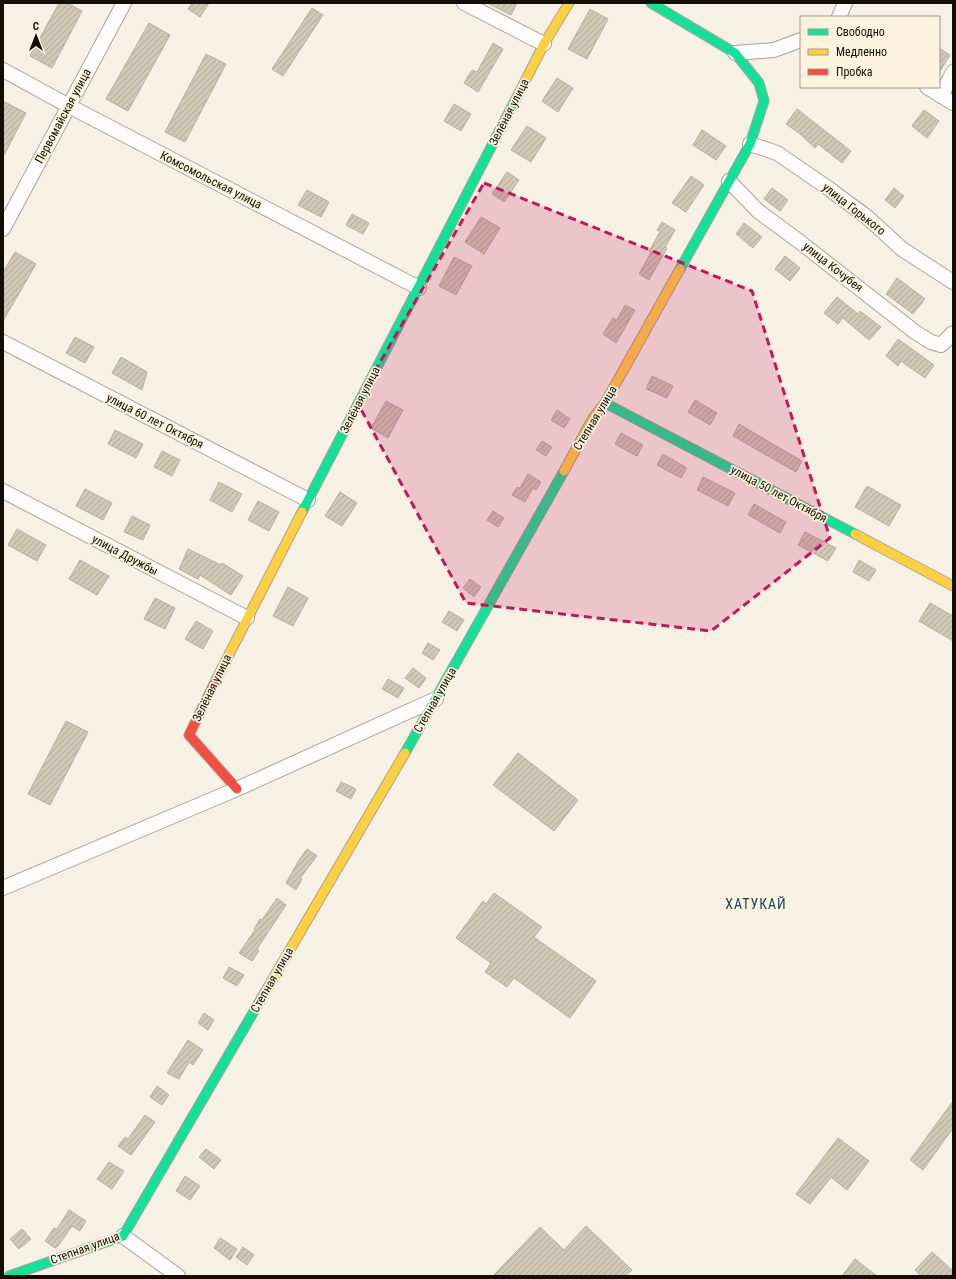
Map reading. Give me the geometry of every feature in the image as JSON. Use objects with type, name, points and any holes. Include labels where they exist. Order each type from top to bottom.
[{"type":"street","name":"Первомайская улица","points":[[3,229],[124,3]]},
{"type":"street","points":[[464,3],[544,44]]},
{"type":"street","name":"Зелёная улица","points":[[237,789],[189,735],[247,618],[544,44],[569,3]]},
{"type":"street","points":[[651,3],[735,53],[774,50],[800,40]]},
{"type":"street","points":[[840,16],[846,3]]},
{"type":"street","name":"Степная улица","points":[[9,1276],[123,1236],[436,699],[750,144],[764,101],[759,83],[735,53]]},
{"type":"street","name":"Комсомольская улица","points":[[3,70],[69,106],[419,288]]},
{"type":"street","points":[[941,96],[953,72]]},
{"type":"street","points":[[929,88],[953,103]]},
{"type":"street","name":"улица Горького","points":[[750,144],[777,153],[867,217],[902,249],[953,282]]},
{"type":"street","name":"улица Кочубея","points":[[729,181],[758,211],[859,287],[892,315],[931,342],[941,345],[953,333]]},
{"type":"street","name":"улица 60 лет Октября","points":[[3,342],[308,500]]},
{"type":"street","name":"улица 50 лет Октября","points":[[605,402],[953,586]]},
{"type":"street","name":"улица Дружбы","points":[[3,491],[247,618]]},
{"type":"street","points":[[3,888],[237,789],[436,699]]},
{"type":"street","points":[[123,1236],[178,1276]]},
{"type":"highlighted area","points":[[484,183],[752,291],[830,538],[711,631],[466,603],[357,402]]},
{"type":"building","points":[[59,3],[67,3],[82,11],[52,68],[30,56]]},
{"type":"building","points":[[192,3],[209,3],[200,17],[188,9]]},
{"type":"building","points":[[487,3],[517,3],[511,15]]},
{"type":"building","points":[[312,8],[323,15],[283,76],[272,69]]},
{"type":"building","points":[[590,9],[608,19],[587,59],[568,49]]},
{"type":"building","points":[[149,23],[170,35],[128,111],[106,99]]},
{"type":"building","points":[[493,43],[503,49],[478,92],[464,83],[472,70],[477,72]]},
{"type":"building","points":[[940,49],[950,55],[940,71]]},
{"type":"building","points":[[206,54],[226,64],[185,142],[165,132]]},
{"type":"building","points":[[557,78],[573,88],[558,112],[542,101]]},
{"type":"building","points":[[3,101],[26,113],[3,157]]},
{"type":"building","points":[[454,104],[471,114],[461,131],[444,121]]},
{"type":"building","points":[[797,109],[851,151],[842,163],[818,144],[815,148],[800,134],[786,124]]},
{"type":"building","points":[[924,110],[939,121],[927,138],[912,126]]},
{"type":"building","points":[[527,126],[546,138],[531,162],[511,150]]},
{"type":"building","points":[[702,130],[726,146],[716,160],[693,145]]},
{"type":"building","points":[[507,172],[519,180],[504,202],[492,194]]},
{"type":"building","points":[[691,176],[704,185],[686,212],[672,203]]},
{"type":"building","points":[[772,188],[788,200],[780,211],[764,199]]},
{"type":"building","points":[[894,188],[904,196],[895,208],[885,200]]},
{"type":"building","points":[[307,190],[329,202],[321,217],[298,205]]},
{"type":"building","points":[[352,214],[369,223],[363,234],[346,225]]},
{"type":"building","points":[[481,217],[500,228],[484,254],[465,242]]},
{"type":"building","points":[[662,222],[675,230],[665,247],[667,248],[649,280],[639,274],[651,252],[649,251],[660,232],[657,230]]},
{"type":"building","points":[[744,223],[762,237],[753,248],[736,234]]},
{"type":"building","points":[[15,252],[36,264],[3,321],[3,272]]},
{"type":"building","points":[[785,256],[800,268],[790,281],[775,269]]},
{"type":"building","points":[[454,257],[472,266],[456,295],[439,286]]},
{"type":"building","points":[[897,278],[925,299],[913,314],[886,294]]},
{"type":"building","points":[[837,297],[858,314],[860,311],[881,327],[869,340],[843,318],[838,324],[824,313]]},
{"type":"building","points":[[625,305],[635,310],[616,343],[603,334],[613,318],[617,320]]},
{"type":"building","points":[[75,337],[94,347],[85,363],[66,353]]},
{"type":"building","points":[[898,339],[934,365],[925,378],[901,361],[898,366],[886,356]]},
{"type":"building","points":[[121,357],[147,372],[142,390],[112,373]]},
{"type":"building","points":[[652,376],[673,386],[667,398],[646,389]]},
{"type":"building","points":[[695,400],[717,413],[710,425],[688,412]]},
{"type":"building","points":[[386,401],[403,410],[388,438],[371,428]]},
{"type":"building","points":[[557,410],[570,419],[564,428],[551,420]]},
{"type":"building","points":[[739,424],[802,461],[796,472],[733,436]]},
{"type":"building","points":[[115,430],[143,444],[136,458],[108,444]]},
{"type":"building","points":[[621,433],[643,445],[637,456],[615,444]]},
{"type":"building","points":[[542,441],[552,447],[546,456],[536,450]]},
{"type":"building","points":[[162,451],[180,460],[172,476],[154,467]]},
{"type":"building","points":[[663,454],[687,468],[681,478],[657,465]]},
{"type":"building","points":[[528,474],[541,482],[536,490],[533,488],[525,502],[512,495],[517,487],[520,488]]},
{"type":"building","points":[[703,477],[735,493],[728,506],[697,490]]},
{"type":"building","points":[[219,482],[242,494],[232,512],[210,500]]},
{"type":"building","points":[[867,486],[901,505],[889,526],[855,507]]},
{"type":"building","points":[[85,489],[112,503],[103,520],[76,506]]},
{"type":"building","points":[[340,492],[357,503],[342,526],[325,516]]},
{"type":"building","points":[[258,501],[279,512],[269,531],[248,520]]},
{"type":"building","points":[[754,504],[786,522],[780,533],[748,515]]},
{"type":"building","points":[[493,511],[504,518],[498,527],[487,520]]},
{"type":"building","points":[[132,516],[150,525],[143,540],[124,532]]},
{"type":"building","points":[[17,529],[46,545],[37,561],[8,545]]},
{"type":"building","points":[[805,532],[836,548],[828,561],[798,545]]},
{"type":"building","points":[[188,549],[221,565],[222,563],[243,576],[231,595],[200,575],[198,579],[179,569]]},
{"type":"building","points":[[80,560],[109,576],[97,595],[69,579]]},
{"type":"building","points":[[859,560],[876,570],[869,581],[853,572]]},
{"type":"building","points":[[470,579],[481,587],[474,597],[463,588]]},
{"type":"building","points":[[288,587],[308,598],[293,626],[273,616]]},
{"type":"building","points":[[155,598],[175,608],[165,629],[144,619]]},
{"type":"building","points":[[930,603],[953,616],[953,641],[919,621]]},
{"type":"building","points":[[449,611],[464,620],[457,631],[442,622]]},
{"type":"building","points":[[196,621],[213,631],[203,649],[185,639]]},
{"type":"building","points":[[428,643],[440,650],[433,660],[422,653]]},
{"type":"building","points":[[413,668],[426,678],[419,688],[405,678]]},
{"type":"building","points":[[388,679],[404,688],[398,698],[382,689]]},
{"type":"building","points":[[66,721],[88,732],[50,805],[28,794]]},
{"type":"building","points":[[518,753],[578,800],[554,831],[493,785]]},
{"type":"building","points":[[341,782],[356,789],[351,799],[336,791]]},
{"type":"building","points":[[307,849],[317,856],[300,878],[302,879],[296,890],[286,883]]},
{"type":"building","points":[[494,893],[542,927],[534,937],[596,981],[570,1018],[514,978],[507,987],[485,972],[491,963],[456,938],[483,901],[486,904]]},
{"type":"building","points":[[277,898],[286,905],[257,949],[259,951],[252,961],[239,953],[255,930],[254,929],[260,919],[262,920]]},
{"type":"building","points":[[229,967],[244,975],[237,986],[223,978]]},
{"type":"building","points":[[204,1013],[214,1020],[208,1030],[198,1023]]},
{"type":"building","points":[[188,1040],[203,1050],[193,1065],[189,1062],[179,1079],[167,1073]]},
{"type":"building","points":[[157,1086],[169,1095],[162,1105],[150,1097]]},
{"type":"building","points":[[953,1101],[953,1128],[923,1170],[910,1160]]},
{"type":"building","points":[[145,1115],[155,1122],[131,1155],[118,1146],[125,1137],[128,1139]]},
{"type":"building","points":[[838,1138],[869,1161],[847,1190],[831,1177],[810,1204],[796,1194]]},
{"type":"building","points":[[206,1149],[221,1160],[214,1169],[199,1157]]},
{"type":"building","points":[[109,1162],[124,1171],[112,1189],[97,1179]]},
{"type":"building","points":[[185,1176],[200,1186],[190,1200],[176,1191]]},
{"type":"building","points":[[69,1210],[86,1221],[80,1231],[72,1226],[55,1248],[45,1241],[54,1228],[57,1229]]},
{"type":"building","points":[[586,1226],[632,1270],[625,1276],[493,1276],[540,1227],[564,1250]]},
{"type":"building","points":[[22,1229],[31,1239],[19,1249],[10,1239]]},
{"type":"building","points":[[220,1238],[237,1249],[230,1260],[214,1248]]},
{"type":"building","points":[[243,1247],[254,1255],[247,1265],[236,1257]]},
{"type":"building","points":[[932,1252],[953,1271],[953,1276],[921,1276],[915,1270]]},
{"type":"building","points":[[855,1259],[877,1276],[842,1276]]},
{"type":"traffic: fast","points":[[651,3],[735,53],[759,83],[764,101],[750,144],[680,269]]},
{"type":"traffic: fast","points":[[302,512],[518,95]]},
{"type":"traffic: fast","points":[[605,403],[855,534]]},
{"type":"traffic: fast","points":[[405,753],[564,471]]},
{"type":"traffic: fast","points":[[9,1276],[123,1236],[264,994]]},
{"type":"traffic: slow","points":[[518,95],[544,44],[569,3]]},
{"type":"traffic: slow","points":[[564,471],[593,418],[605,403],[680,269]]},
{"type":"traffic: slow","points":[[217,678],[302,512]]},
{"type":"traffic: slow","points":[[855,534],[953,586]]},
{"type":"traffic: slow","points":[[264,994],[405,753]]},
{"type":"traffic: jam","points":[[217,678],[189,735],[237,789]]},
{"type":"district","name":"ХАТУКАЙ","points":[[756,904]]}]
